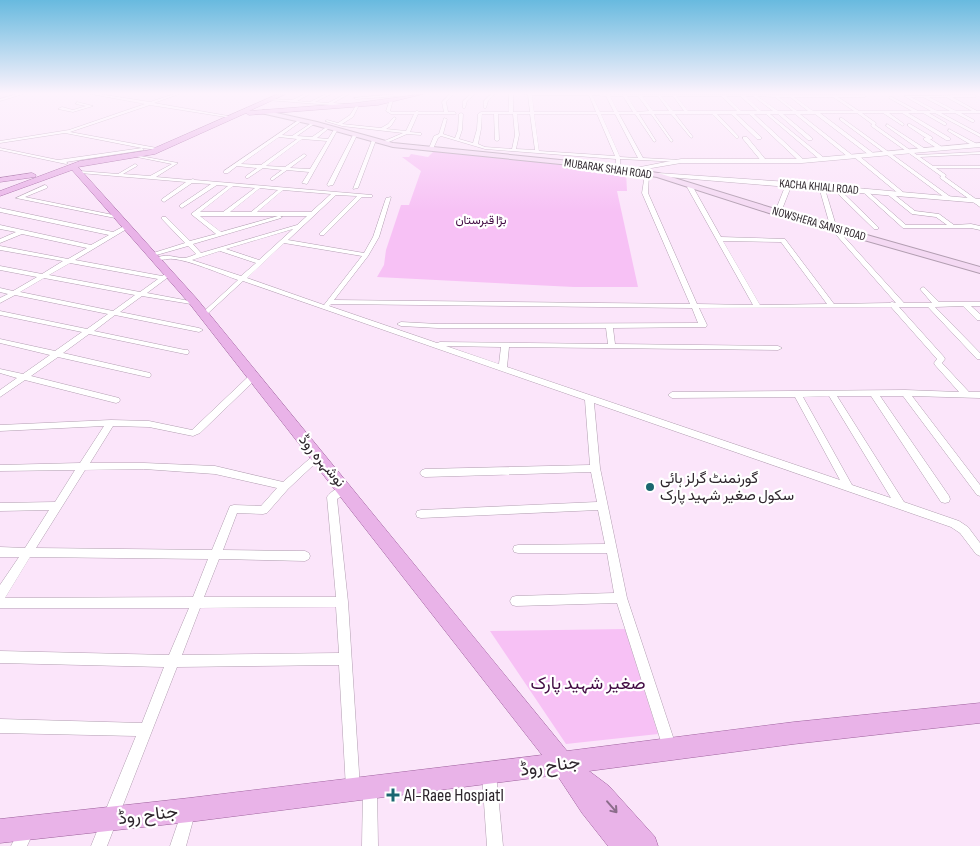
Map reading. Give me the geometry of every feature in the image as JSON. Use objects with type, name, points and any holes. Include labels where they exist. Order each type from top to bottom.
[{"type":"main road","points":[[0,194],[71,166],[136,156],[193,133]]},
{"type":"main road","name":"MUBARAK SHAH ROAD","points":[[353,134],[384,143],[618,168],[658,175]]},
{"type":"main road","name":"نوشہرہ روڈ","points":[[71,166],[124,221],[155,257],[167,276],[199,316],[253,377],[345,489],[563,764]]},
{"type":"main road","points":[[0,180],[55,172]]},
{"type":"main road","name":"NOWSHERA SANSI ROAD","points":[[658,175],[834,229],[980,270]]},
{"type":"main road","name":"جناح روڈ","points":[[0,831],[23,837],[110,819],[490,774],[794,732],[980,713]]},
{"type":"main road","points":[[563,764],[590,805],[623,846]]},
{"type":"main road","points":[[563,764],[601,794],[646,846]]},
{"type":"street","points":[[0,142],[59,133]]},
{"type":"street","points":[[65,133],[157,149]]},
{"type":"street","points":[[226,172],[282,133]]},
{"type":"street","points":[[293,137],[298,133]]},
{"type":"street","points":[[313,139],[319,133]]},
{"type":"street","points":[[305,183],[333,133]]},
{"type":"street","points":[[384,143],[405,133]]},
{"type":"street","points":[[413,133],[420,134]]},
{"type":"street","points":[[451,150],[458,141],[459,133]]},
{"type":"street","points":[[476,146],[479,133]]},
{"type":"street","points":[[498,133],[498,140]]},
{"type":"street","points":[[514,150],[517,133]]},
{"type":"street","points":[[535,133],[537,152]]},
{"type":"street","points":[[606,133],[618,158],[618,168]]},
{"type":"street","points":[[626,133],[640,159]]},
{"type":"street","points":[[649,133],[654,142]]},
{"type":"street","points":[[666,133],[671,141]]},
{"type":"street","points":[[688,133],[691,137]]},
{"type":"street","points":[[733,133],[737,138]]},
{"type":"street","points":[[754,133],[759,138]]},
{"type":"street","points":[[773,133],[802,161]]},
{"type":"street","points":[[792,133],[821,158]]},
{"type":"street","points":[[803,133],[810,139]]},
{"type":"street","points":[[824,133],[901,193]]},
{"type":"street","points":[[843,133],[871,154]]},
{"type":"street","points":[[861,133],[950,199]]},
{"type":"street","points":[[883,133],[978,202]]},
{"type":"street","points":[[899,133],[922,149]]},
{"type":"street","points":[[923,133],[930,138],[926,139],[940,148]]},
{"type":"street","points":[[939,133],[948,139]]},
{"type":"street","points":[[956,133],[978,145]]},
{"type":"street","points":[[330,185],[353,134]]},
{"type":"street","points":[[431,148],[436,137],[441,135],[476,146],[618,158],[681,161],[802,161],[978,145]]},
{"type":"street","points":[[278,136],[329,140]]},
{"type":"street","points":[[248,177],[301,138]]},
{"type":"street","points":[[745,138],[764,161]]},
{"type":"street","points":[[355,188],[374,140]]},
{"type":"street","points":[[71,166],[147,147]]},
{"type":"street","points":[[0,149],[71,166],[120,174],[370,196]]},
{"type":"street","points":[[971,153],[980,159]]},
{"type":"street","points":[[916,156],[980,153]]},
{"type":"street","points":[[273,179],[304,155]]},
{"type":"street","points":[[136,156],[176,164],[152,177]]},
{"type":"street","points":[[628,170],[681,161]]},
{"type":"street","points":[[237,164],[312,170]]},
{"type":"street","points":[[120,174],[135,166]]},
{"type":"street","points":[[932,168],[980,167]]},
{"type":"street","points":[[401,324],[438,326],[703,325],[644,193],[647,174]]},
{"type":"street","name":"KACHA KHIALI ROAD","points":[[658,175],[901,193],[978,202]]},
{"type":"street","points":[[164,200],[193,180]]},
{"type":"street","points":[[182,206],[216,183]]},
{"type":"street","points":[[0,301],[114,234],[124,221],[19,198],[45,187],[24,184]]},
{"type":"street","points":[[194,214],[233,184]]},
{"type":"street","points":[[778,212],[789,184]]},
{"type":"street","points":[[690,186],[758,307]]},
{"type":"street","points":[[224,214],[259,187]]},
{"type":"street","points":[[822,187],[834,229],[901,304]]},
{"type":"street","points":[[835,188],[876,228]]},
{"type":"street","points":[[252,214],[282,189]]},
{"type":"street","points":[[865,191],[905,227],[952,226],[980,228]]},
{"type":"street","points":[[889,193],[914,213],[937,214],[952,226]]},
{"type":"street","points":[[0,290],[115,312],[199,316],[334,194]]},
{"type":"street","points":[[322,234],[360,196]]},
{"type":"street","points":[[326,305],[366,255],[376,237],[389,198]]},
{"type":"street","points":[[0,210],[114,234]]},
{"type":"street","points":[[194,214],[312,214]]},
{"type":"street","points":[[194,214],[220,234]]},
{"type":"street","points":[[155,257],[189,243],[289,214]]},
{"type":"street","points":[[164,218],[200,255]]},
{"type":"street","points":[[184,260],[300,225]]},
{"type":"street","points":[[0,227],[92,247]]},
{"type":"street","points":[[0,241],[21,232]]},
{"type":"street","points":[[719,240],[783,240],[831,305]]},
{"type":"street","points":[[283,241],[366,255]]},
{"type":"street","points":[[0,248],[68,261],[167,276]]},
{"type":"street","points":[[219,249],[260,262]]},
{"type":"street","points":[[155,257],[173,257],[184,260],[326,305],[430,344],[955,524],[964,530],[980,551]]},
{"type":"street","points":[[0,268],[140,294],[199,316]]},
{"type":"street","points":[[0,394],[167,276]]},
{"type":"street","points":[[923,290],[938,304]]},
{"type":"street","points":[[892,304],[941,358],[938,363],[967,395]]},
{"type":"street","points":[[929,304],[980,357]]},
{"type":"street","points":[[965,304],[980,318]]},
{"type":"street","points":[[326,305],[694,305],[758,307],[980,304]]},
{"type":"street","points":[[0,313],[185,352]]},
{"type":"street","points":[[608,325],[612,347]]},
{"type":"street","points":[[0,341],[147,375]]},
{"type":"street","points":[[430,344],[778,348]]},
{"type":"street","points":[[503,369],[505,346]]},
{"type":"street","points":[[0,371],[116,400]]},
{"type":"street","points":[[0,428],[111,423],[149,424],[193,433],[253,377]]},
{"type":"street","points":[[905,394],[980,492]]},
{"type":"street","points":[[672,395],[905,394],[979,396]]},
{"type":"street","points":[[798,395],[848,488]]},
{"type":"street","points":[[832,395],[901,506]]},
{"type":"street","points":[[875,395],[945,499]]},
{"type":"street","points":[[589,399],[595,468],[621,598],[670,750]]},
{"type":"street","points":[[0,595],[111,423]]},
{"type":"street","points":[[99,846],[234,509],[263,510],[285,486],[318,456]]},
{"type":"street","points":[[0,468],[144,466],[215,470],[285,486]]},
{"type":"street","points":[[425,473],[595,468]]},
{"type":"street","points":[[345,489],[332,496],[346,659],[370,846]]},
{"type":"street","points":[[0,507],[57,506]]},
{"type":"street","points":[[421,514],[602,506]]},
{"type":"street","points":[[518,549],[611,548]]},
{"type":"street","points":[[0,552],[306,556]]},
{"type":"street","points":[[516,602],[621,598]]},
{"type":"street","points":[[0,603],[342,602]]},
{"type":"street","points":[[0,657],[174,661],[346,659]]},
{"type":"street","points":[[0,726],[146,730]]},
{"type":"street","points":[[490,774],[495,846]]},
{"type":"street","points":[[178,846],[189,810]]},
{"type":"green space","name":"بڑا قبرستان","points":[[434,151],[626,172],[627,191],[617,191],[638,287],[574,287],[377,277],[384,265],[386,250],[401,205],[409,205],[421,171],[402,157],[409,157],[411,154],[428,157]]},
{"type":"green space","name":"صغیر شہید پارک","points":[[625,629],[658,734],[566,744],[490,631]]},
{"type":"place","name":"گورنمنٹ گرلز ہائی سکول صغیر شہید پارک","points":[[650,487]]},
{"type":"place","name":"Al-Raee Hospiatl","points":[[393,795]]}]
